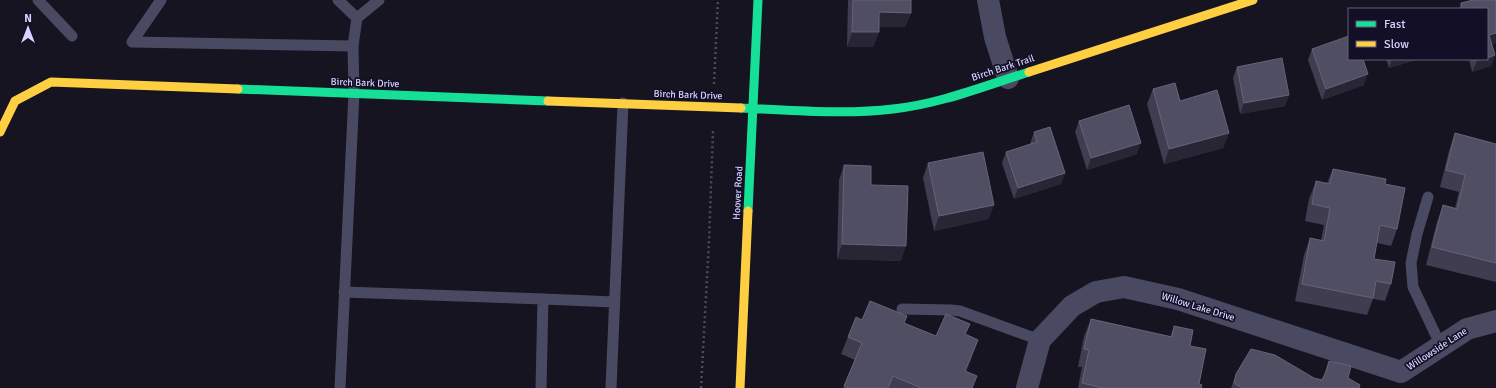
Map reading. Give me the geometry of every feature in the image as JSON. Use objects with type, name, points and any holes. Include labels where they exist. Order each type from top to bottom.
[{"type":"street","name":"Hoover Road","points":[[740,388],[758,0]]},
{"type":"street","points":[[988,0],[995,37],[1008,78]]},
{"type":"street","name":"Birch Bark Trail","points":[[753,108],[854,112],[894,110],[934,102],[1252,0]]},
{"type":"street","name":"Birch Bark Drive","points":[[0,132],[15,101],[51,82],[753,108]]},
{"type":"street","name":"Willow Lake Drive","points":[[1027,388],[1040,340],[1072,306],[1096,292],[1124,287],[1178,299],[1399,380]]},
{"type":"street","name":"Willowside Lane","points":[[1399,380],[1440,346],[1467,329],[1496,321]]},
{"type":"lane","points":[[38,0],[72,36]]},
{"type":"lane","points":[[161,0],[132,42],[353,46]]},
{"type":"lane","points":[[338,0],[357,18]]},
{"type":"lane","points":[[340,388],[354,93],[353,46],[357,18],[379,0]]},
{"type":"lane","points":[[611,388],[623,103]]},
{"type":"lane","points":[[1428,197],[1417,234],[1411,262],[1413,287],[1440,346]]},
{"type":"lane","points":[[344,292],[614,302]]},
{"type":"lane","points":[[541,388],[544,299]]},
{"type":"lane","points":[[902,309],[960,311],[1040,340]]},
{"type":"path","points":[[701,388],[709,241],[718,0]]},
{"type":"building","points":[[853,0],[911,0],[911,13],[879,12],[879,32],[852,32]]},
{"type":"building","points":[[1473,0],[1496,0],[1496,33],[1489,35],[1495,55],[1488,58],[1488,8],[1462,8],[1461,3]]},
{"type":"building","points":[[1348,36],[1348,60],[1363,60],[1368,74],[1326,89],[1312,49]]},
{"type":"building","points":[[1282,58],[1289,95],[1244,103],[1237,67]]},
{"type":"building","points":[[1175,83],[1180,101],[1217,90],[1229,133],[1169,149],[1153,89]]},
{"type":"building","points":[[1129,105],[1141,143],[1091,158],[1079,121]]},
{"type":"building","points":[[1050,127],[1065,173],[1018,188],[1006,152],[1037,142],[1034,132]]},
{"type":"building","points":[[1455,133],[1496,144],[1496,263],[1432,247],[1443,205],[1457,209],[1465,175],[1446,170]]},
{"type":"building","points":[[983,152],[994,205],[939,216],[928,163]]},
{"type":"building","points":[[844,165],[871,166],[871,185],[908,186],[906,246],[842,244]]},
{"type":"building","points":[[1333,169],[1386,179],[1385,184],[1405,188],[1397,229],[1380,225],[1374,259],[1395,262],[1391,284],[1376,281],[1373,298],[1302,284],[1310,238],[1324,241],[1330,208],[1312,204],[1316,181],[1330,184]]},
{"type":"building","points":[[870,301],[907,316],[904,323],[936,336],[946,314],[970,324],[965,334],[978,340],[965,371],[977,376],[972,388],[921,388],[893,376],[888,388],[848,388],[844,386],[862,343],[848,337],[856,317],[862,320]]},
{"type":"building","points":[[1091,319],[1172,337],[1174,326],[1193,330],[1190,346],[1206,349],[1199,384],[1202,385],[1201,388],[1098,388],[1099,387],[1082,383],[1089,350],[1084,349]]},
{"type":"building","points":[[1251,349],[1275,355],[1314,378],[1322,380],[1329,361],[1351,366],[1348,378],[1360,385],[1359,388],[1242,388],[1234,383],[1236,374]]},
{"type":"traffic: fast","points":[[748,211],[758,0]]},
{"type":"traffic: fast","points":[[741,108],[855,112],[910,107],[945,99],[1029,72]]},
{"type":"traffic: fast","points":[[238,89],[548,101]]},
{"type":"traffic: slow","points":[[1029,72],[1253,0]]},
{"type":"traffic: slow","points":[[0,132],[15,101],[51,82],[238,89]]},
{"type":"traffic: slow","points":[[548,101],[741,108]]},
{"type":"traffic: slow","points":[[740,388],[748,211]]}]
